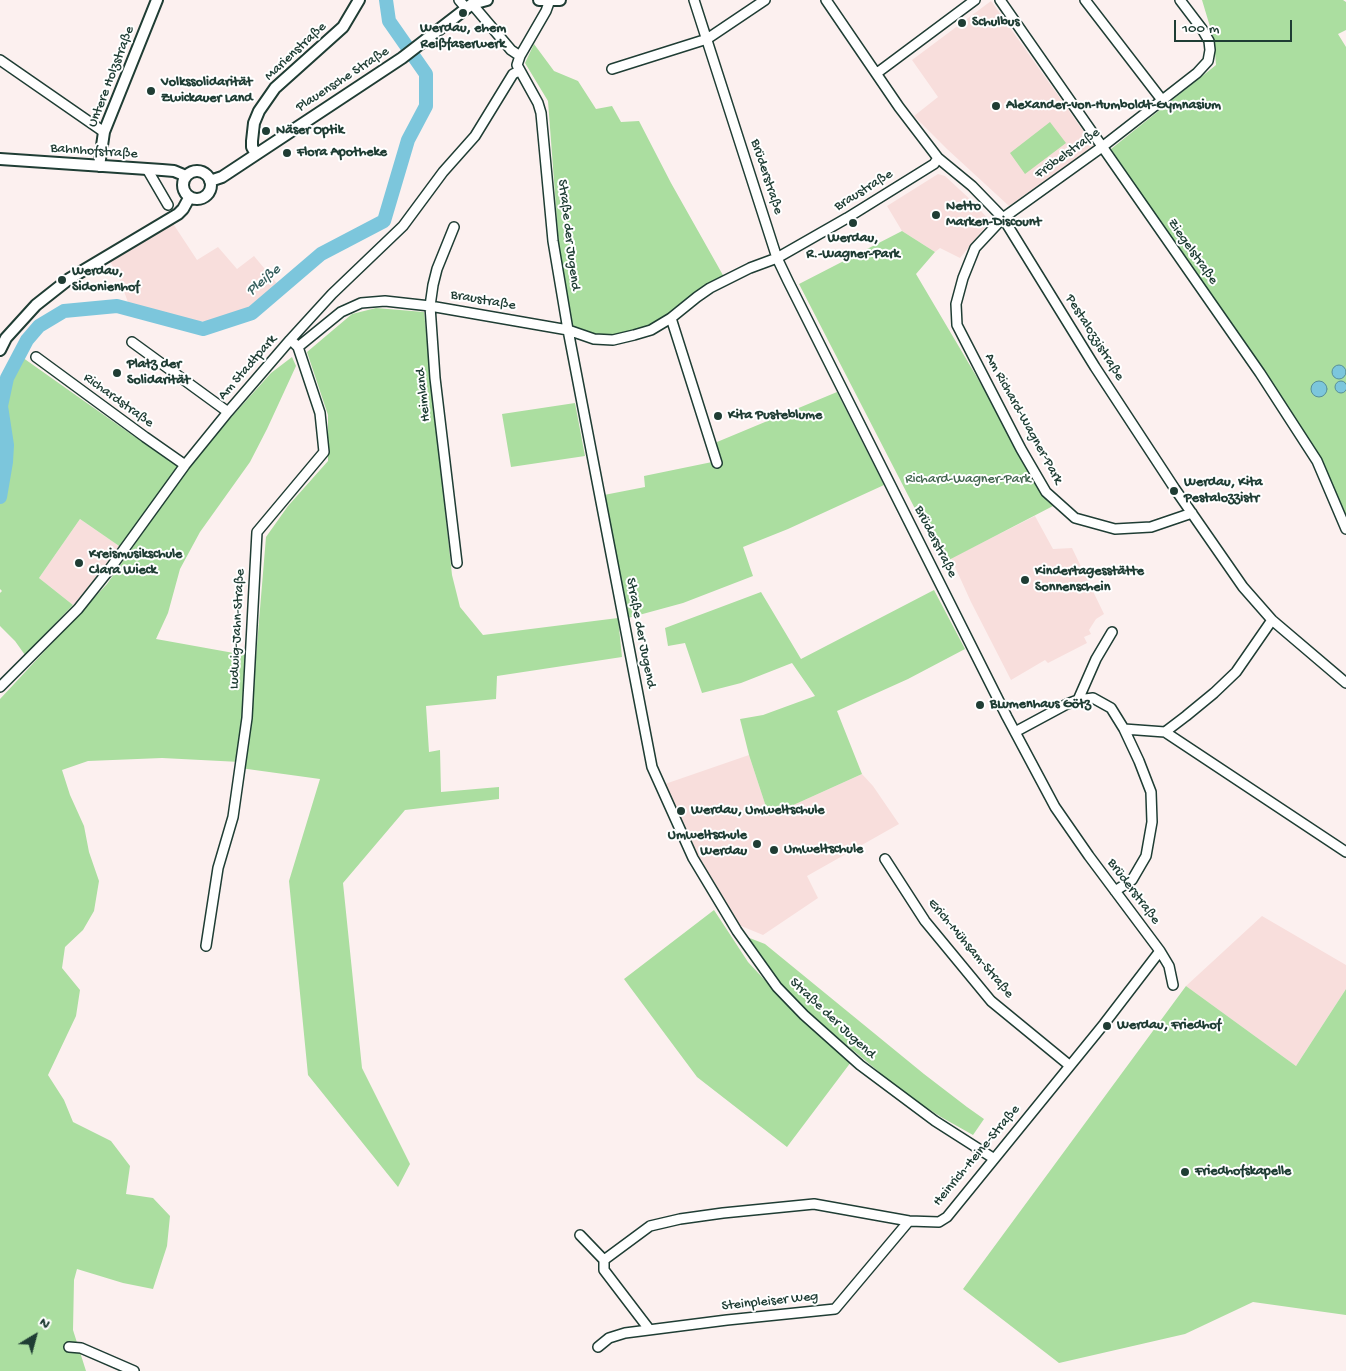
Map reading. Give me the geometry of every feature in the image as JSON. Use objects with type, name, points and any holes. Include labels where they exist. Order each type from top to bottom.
[{"type":"street","name":"Untere Holzstraße","points":[[99,166],[104,132],[157,0]]},
{"type":"street","name":"Marienstraße","points":[[256,154],[252,147],[252,141],[254,123],[259,111],[276,88],[342,27],[360,0]]},
{"type":"street","points":[[459,0],[469,6],[520,56],[546,11],[550,0]]},
{"type":"street","name":"Plauensche Straße","points":[[210,181],[222,178],[402,58],[469,6],[487,0]]},
{"type":"street","points":[[538,0],[560,0]]},
{"type":"street","name":"Brüderstraße","points":[[694,0],[777,258],[1015,732],[1055,807],[1160,951],[1169,966],[1173,985]]},
{"type":"street","points":[[612,68],[707,39],[765,0]]},
{"type":"street","name":"Pestalozzistraße","points":[[826,0],[899,107],[938,158],[972,186],[1003,218],[1094,367],[1175,490],[1244,587],[1272,620],[1346,683]]},
{"type":"street","points":[[877,73],[975,0]]},
{"type":"street","name":"Ziegelstraße","points":[[1000,0],[1260,373],[1317,461],[1346,530]]},
{"type":"street","points":[[1084,0],[1162,100]]},
{"type":"street","name":"Fröbelstraße","points":[[1003,218],[1102,147],[1197,73],[1208,61],[1209,41],[1180,0]]},
{"type":"street","name":"Straße der Jugend","points":[[520,56],[517,65],[538,103],[541,113],[552,241],[652,766],[693,858],[743,939],[777,987],[804,1015],[860,1065],[935,1121],[993,1158]]},
{"type":"street","points":[[0,60],[104,132]]},
{"type":"street","name":"Am Stadtpark","points":[[0,687],[78,609],[185,465],[290,340],[332,294],[404,226],[443,172],[475,136],[513,74],[520,71]]},
{"type":"street","name":"Braustraße","points":[[298,347],[341,312],[362,303],[385,301],[430,306],[568,330],[594,339],[613,340],[651,330],[671,318],[710,288],[750,268],[777,258],[934,164],[938,158]]},
{"type":"street","name":"Bahnhofstraße","points":[[0,159],[174,171],[186,176]]},
{"type":"street","points":[[148,169],[168,205]]},
{"type":"street","points":[[192,171],[206,174],[210,181],[211,187],[207,196],[198,200],[189,198],[182,186],[186,176],[192,171]]},
{"type":"street","points":[[0,350],[3,336],[68,279],[178,214],[189,198]]},
{"type":"street","name":"Am Richard-Wagner-Park","points":[[1003,218],[976,248],[963,278],[956,304],[957,326],[1046,492],[1075,518],[1115,528],[1151,527],[1192,512]]},
{"type":"street","name":"Heimland","points":[[454,227],[435,277],[430,306],[435,378],[457,563]]},
{"type":"street","points":[[671,318],[717,463]]},
{"type":"street","points":[[290,340],[298,347]]},
{"type":"street","points":[[132,342],[228,412]]},
{"type":"street","name":"Ludwig-Jahn-Straße","points":[[206,946],[218,868],[233,817],[247,718],[256,532],[324,452],[320,413],[298,347]]},
{"type":"street","name":"Richardstraße","points":[[36,357],[185,465]]},
{"type":"street","points":[[1165,732],[1200,705],[1236,672],[1272,620]]},
{"type":"street","points":[[1078,700],[1096,659],[1112,632]]},
{"type":"street","points":[[1015,732],[1078,700],[1093,698],[1110,708],[1124,729],[1151,792],[1152,822],[1146,856],[1132,880],[1115,891]]},
{"type":"street","points":[[1124,729],[1165,732],[1346,852]]},
{"type":"street","name":"Erich-Mühsam-Straße","points":[[885,859],[925,921],[991,1001],[1069,1065]]},
{"type":"street","name":"Heinrich-Heine-Straße","points":[[604,1260],[650,1226],[723,1213],[814,1204],[909,1221],[939,1222],[947,1217],[993,1158],[1104,1024],[1160,951]]},
{"type":"street","name":"Steinpleiser Weg","points":[[598,1347],[609,1338],[649,1329],[835,1309],[909,1221]]},
{"type":"street","points":[[580,1235],[604,1260],[604,1270],[649,1329]]},
{"type":"street","points":[[69,1347],[81,1348],[134,1371]]},
{"type":"shaded area","name":"Alexander-von-Humboldt-Gymnasium","points":[[991,1],[1094,146],[1009,206],[914,116],[938,97],[912,60]]},
{"type":"shaded area","points":[[938,174],[945,176],[990,221],[960,258],[940,248],[935,252],[902,231],[887,206]]},
{"type":"shaded area","points":[[172,222],[197,260],[218,247],[237,269],[254,256],[279,286],[249,309],[209,321],[192,322],[129,305],[118,275],[108,258]]},
{"type":"shaded area","name":"Kindertagesstätte Sonnenschein","points":[[1035,516],[1053,549],[1072,548],[1104,614],[1096,619],[1089,630],[1091,634],[1084,637],[1087,643],[1048,663],[1045,660],[1011,680],[951,558]]},
{"type":"shaded area","name":"Kreismusikschule Clara Wieck","points":[[80,519],[122,548],[73,605],[39,578]]},
{"type":"shaded area","name":"Umweltschule","points":[[749,755],[769,816],[862,774],[873,786],[899,824],[807,876],[818,898],[763,935],[734,923],[699,859],[665,784]]},
{"type":"shaded area","points":[[1262,916],[1346,965],[1346,989],[1296,1066],[1186,986]]},
{"type":"green space","points":[[1202,0],[1343,0],[1346,2],[1346,30],[1338,34],[1346,47],[1346,519],[1320,458],[1111,149],[1216,65],[1214,40]]},
{"type":"green space","points":[[534,44],[554,71],[578,81],[596,109],[612,106],[621,122],[639,121],[671,183],[724,277],[651,330],[613,340],[568,330],[558,272],[559,247],[548,101],[525,63]]},
{"type":"green space","points":[[1050,122],[1066,143],[1025,174],[1010,153]]},
{"type":"green space","name":"Richard-Wagner-Park","points":[[902,231],[935,252],[916,274],[1053,506],[943,563],[799,284]]},
{"type":"green space","points":[[376,308],[424,312],[452,575],[460,607],[483,635],[618,618],[622,657],[497,676],[496,699],[426,706],[429,752],[440,750],[441,792],[499,787],[499,799],[405,810],[343,883],[362,1068],[410,1164],[398,1187],[308,1075],[289,881],[320,779],[240,768],[240,762],[162,758],[88,761],[62,770],[70,795],[84,826],[89,852],[99,881],[94,911],[83,930],[65,947],[62,968],[80,990],[76,1016],[48,1075],[64,1100],[73,1122],[111,1141],[130,1166],[126,1194],[153,1198],[170,1216],[167,1246],[153,1289],[123,1283],[77,1269],[74,1280],[73,1330],[86,1371],[0,1371],[0,699],[107,584],[184,474],[218,432],[271,373],[292,357],[296,366],[250,462],[200,532],[180,569],[168,613],[156,639],[256,657],[266,537],[288,506],[328,461],[328,415],[307,352],[352,314]]},
{"type":"green space","points":[[19,355],[135,437],[139,433],[185,465],[122,548],[80,519],[39,578],[73,605],[25,655],[15,641],[0,626],[0,593],[2,591],[0,589],[0,421],[3,421],[1,406],[7,378]]},
{"type":"green space","points":[[837,392],[884,485],[788,529],[743,547],[753,576],[683,603],[628,618],[604,495],[645,487],[644,476],[717,461],[717,442]]},
{"type":"green space","points":[[575,403],[585,456],[511,467],[502,414]]},
{"type":"green space","points":[[934,590],[965,649],[908,679],[837,711],[862,774],[769,816],[749,755],[740,719],[763,715],[815,696],[792,663],[741,683],[702,693],[685,643],[668,646],[665,628],[761,592],[801,659]]},
{"type":"green space","points":[[714,910],[748,962],[797,1015],[851,1062],[787,1147],[697,1077],[624,979]]},
{"type":"green space","points":[[747,937],[765,944],[924,1074],[984,1119],[973,1135],[908,1096],[799,1004],[777,979]]},
{"type":"green space","points":[[1186,986],[1296,1066],[1346,989],[1346,1315],[1253,1302],[1185,1334],[1059,1363],[963,1289]]},
{"type":"water","points":[[1336,365],[1342,365],[1346,372],[1342,379],[1336,379],[1332,375],[1332,369]]},
{"type":"water","points":[[1319,381],[1325,383],[1327,389],[1325,395],[1319,397],[1313,395],[1311,389],[1313,383]]},
{"type":"water","points":[[1339,381],[1343,381],[1347,387],[1343,393],[1339,393],[1335,389],[1335,385]]},
{"type":"waterway","name":"Pleiße","points":[[0,497],[7,445],[1,406],[7,378],[27,340],[39,326],[64,311],[117,306],[203,329],[252,313],[321,254],[384,221],[408,140],[426,106],[426,74],[389,21],[386,0]]},
{"type":"place","name":"Werdau, ehem Reißfaserwerk","points":[[463,13]]},
{"type":"place","name":"Schulbus","points":[[962,23]]},
{"type":"place","name":"Volkssolidarität Zwickauer Land","points":[[151,91]]},
{"type":"place","name":"Alexander-von-Humboldt-Gymnasium","points":[[996,106]]},
{"type":"place","name":"Näser Optik","points":[[266,131]]},
{"type":"place","name":"Flora Apotheke","points":[[287,153]]},
{"type":"place","name":"Netto Marken-Discount","points":[[936,215]]},
{"type":"place","name":"Werdau, R.-Wagner-Park","points":[[853,223]]},
{"type":"place","name":"Werdau, Sidonienhof","points":[[62,280]]},
{"type":"place","name":"Platz der Solidarität","points":[[117,373]]},
{"type":"place","name":"Kita Pusteblume","points":[[718,416]]},
{"type":"place","name":"Werdau, Kita Pestalozzistr","points":[[1174,491]]},
{"type":"place","name":"Kreismusikschule Clara Wieck","points":[[79,563]]},
{"type":"place","name":"Kindertagesstätte Sonnenschein","points":[[1025,580]]},
{"type":"place","name":"BLumenhaus Götz","points":[[980,705]]},
{"type":"place","name":"Werdau, Umweltschule","points":[[681,811]]},
{"type":"place","name":"Umweltschule Werdau","points":[[757,844]]},
{"type":"place","name":"Umweltschule","points":[[774,850]]},
{"type":"place","name":"Werdau, Friedhof","points":[[1107,1026]]},
{"type":"place","name":"Friedhofskapelle","points":[[1185,1172]]}]
